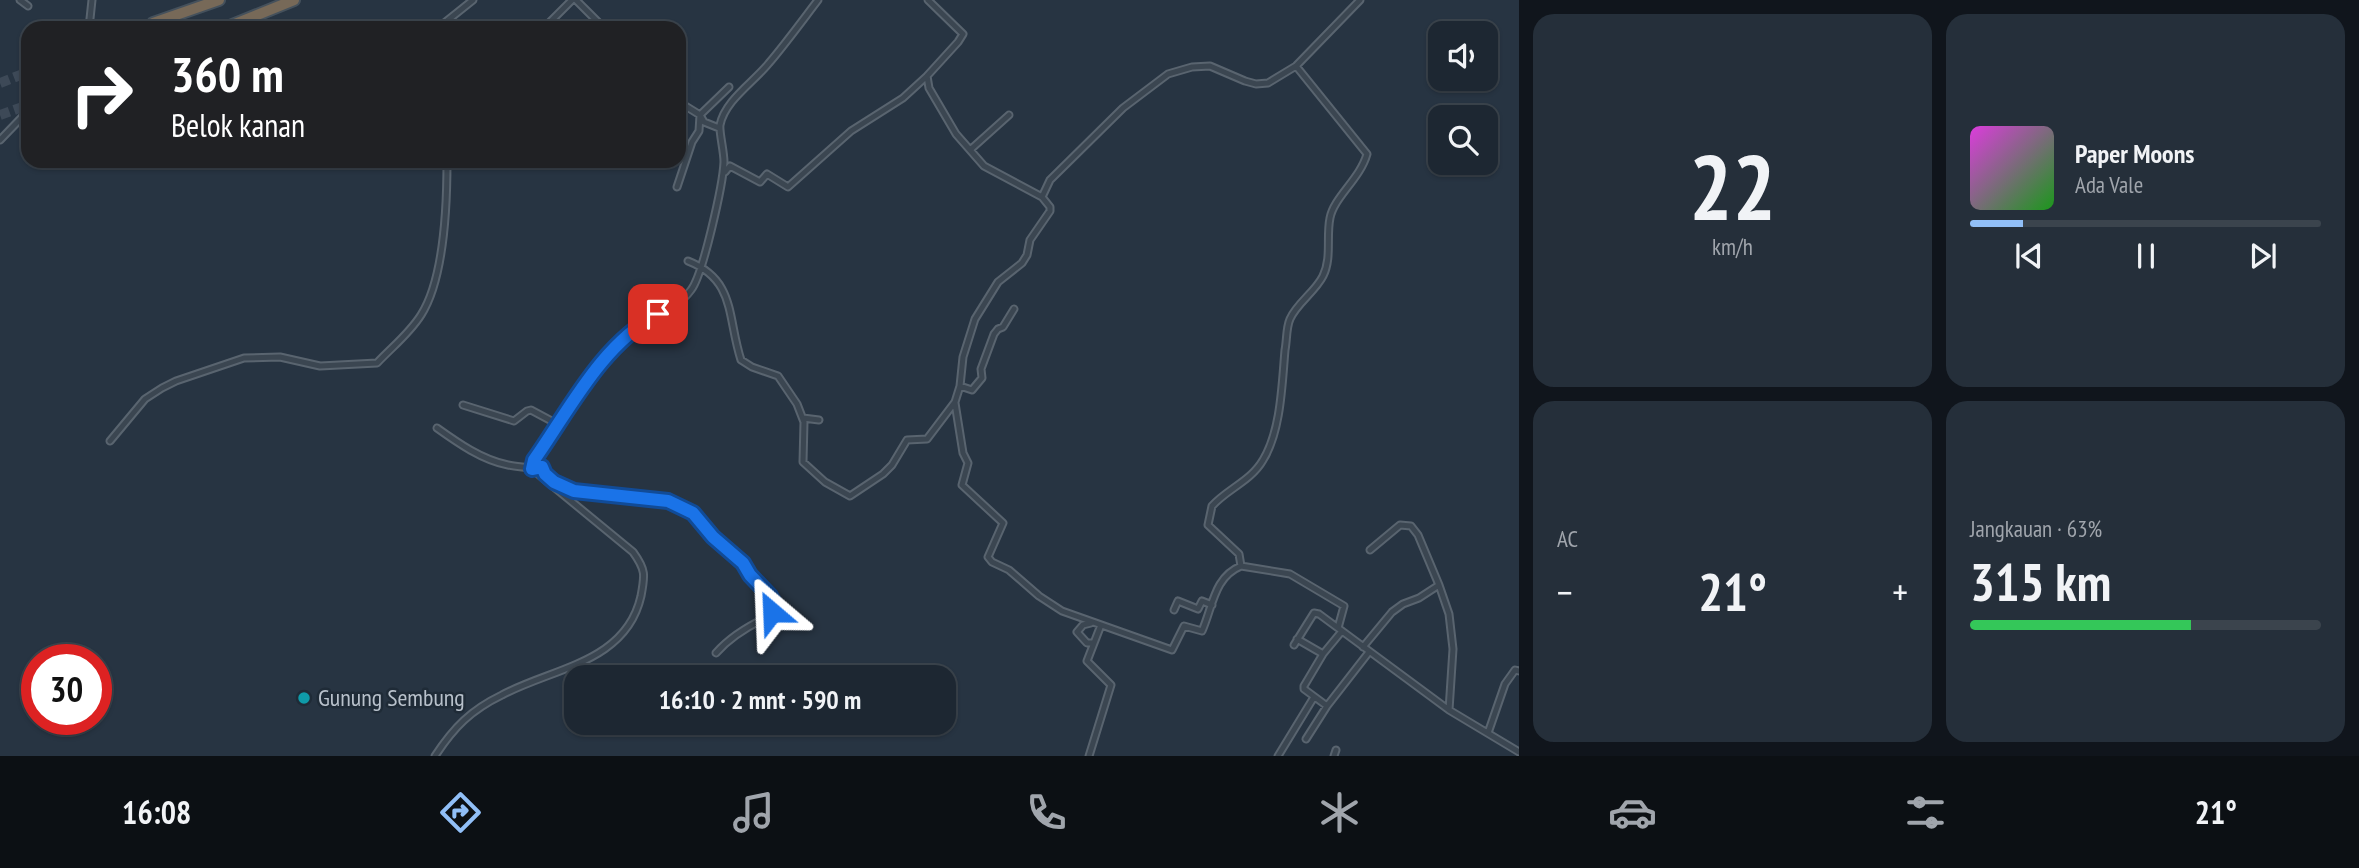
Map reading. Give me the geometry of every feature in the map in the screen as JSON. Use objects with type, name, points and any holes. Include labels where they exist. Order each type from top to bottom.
[{"type":"highway","points":[[159,21],[219,0]]},
{"type":"highway","points":[[242,21],[294,0]]},
{"type":"street","points":[[20,0],[28,6]]},
{"type":"street","points":[[90,21],[92,0]]},
{"type":"street","points":[[447,21],[473,0]]},
{"type":"street","points":[[552,21],[574,0],[596,21]]},
{"type":"street","points":[[532,469],[534,460],[594,372],[632,331],[672,307],[691,291],[702,267],[723,174],[724,143],[719,128],[724,115],[818,0]]},
{"type":"street","points":[[723,174],[729,165],[760,182],[767,174],[788,187],[851,131],[903,98],[927,76],[963,34],[928,0]]},
{"type":"street","points":[[1042,197],[1059,171],[1123,108],[1168,74],[1192,67],[1210,66],[1256,84],[1268,83],[1296,66],[1360,0]]},
{"type":"street","points":[[1241,566],[1239,554],[1208,525],[1208,517],[1218,499],[1253,474],[1263,461],[1273,439],[1289,322],[1294,311],[1314,291],[1325,274],[1330,215],[1359,174],[1367,153],[1296,66]]},
{"type":"street","points":[[688,261],[716,277],[723,289],[741,360],[782,380],[803,418],[803,461],[825,482],[850,496],[883,474],[892,465],[907,440],[927,439],[955,402],[960,386],[963,357],[975,318],[998,282],[1027,256],[1030,240],[1049,215],[1050,207],[1042,197],[984,166],[956,134],[929,88],[927,76]]},
{"type":"street","points":[[686,160],[699,131],[700,115],[729,87]]},
{"type":"street","points":[[686,106],[700,115],[704,122],[719,128]]},
{"type":"street","points":[[970,150],[1009,115]]},
{"type":"street","points":[[0,140],[21,118]]},
{"type":"street","points":[[110,441],[145,399],[162,388],[244,358],[280,357],[320,366],[377,363],[406,335],[422,314],[436,280],[444,225],[447,168]]},
{"type":"street","points":[[677,187],[683,168]]},
{"type":"street","points":[[960,386],[972,390],[979,383],[991,340],[1014,309]]},
{"type":"street","points":[[955,402],[963,453],[967,461],[962,485],[1004,525],[992,544],[988,557],[992,562],[1009,570],[1039,596],[1062,611],[1172,650],[1184,626],[1202,631],[1222,578],[1229,571],[1241,566],[1290,574],[1345,607],[1340,629],[1304,686],[1304,689],[1327,706]]},
{"type":"street","points":[[463,405],[514,421],[531,410],[559,425]]},
{"type":"street","points":[[803,418],[819,420]]},
{"type":"street","points":[[435,756],[458,723],[500,695],[575,666],[608,648],[637,612],[645,576],[633,552],[528,466],[509,466],[487,458],[463,447],[437,428]]},
{"type":"street","points":[[532,469],[542,467],[554,482],[574,491],[632,496],[679,505],[693,513],[713,537],[736,556],[772,599],[770,616],[753,623],[725,642],[716,653]]},
{"type":"street","points":[[1370,550],[1400,525],[1411,526],[1418,535],[1449,614],[1453,649],[1449,709]]},
{"type":"street","points":[[1363,647],[1392,612],[1439,585]]},
{"type":"street","points":[[1174,610],[1178,601],[1198,610],[1202,601],[1212,605]]},
{"type":"street","points":[[1322,654],[1295,642],[1314,613],[1449,709],[1517,750],[1519,742]]},
{"type":"street","points":[[1089,756],[1111,685],[1087,661],[1097,624]]},
{"type":"street","points":[[1093,643],[1087,643],[1077,632],[1083,625],[1097,624]]},
{"type":"street","points":[[1306,739],[1327,706],[1369,652]]},
{"type":"street","points":[[1488,733],[1505,684],[1514,670],[1519,671]]},
{"type":"street","points":[[1278,756],[1314,697]]},
{"type":"tunnel","points":[[0,83],[21,75]]},
{"type":"tunnel","points":[[0,115],[21,108]]},
{"type":"place","name":"Gunung Sembung","points":[[304,698]]},
{"type":"route","points":[[658,314],[632,331],[594,372],[534,460],[532,469],[542,467],[554,482],[574,491],[668,501],[693,513],[713,537],[743,563],[750,575],[770,596],[774,603],[772,612]]}]
